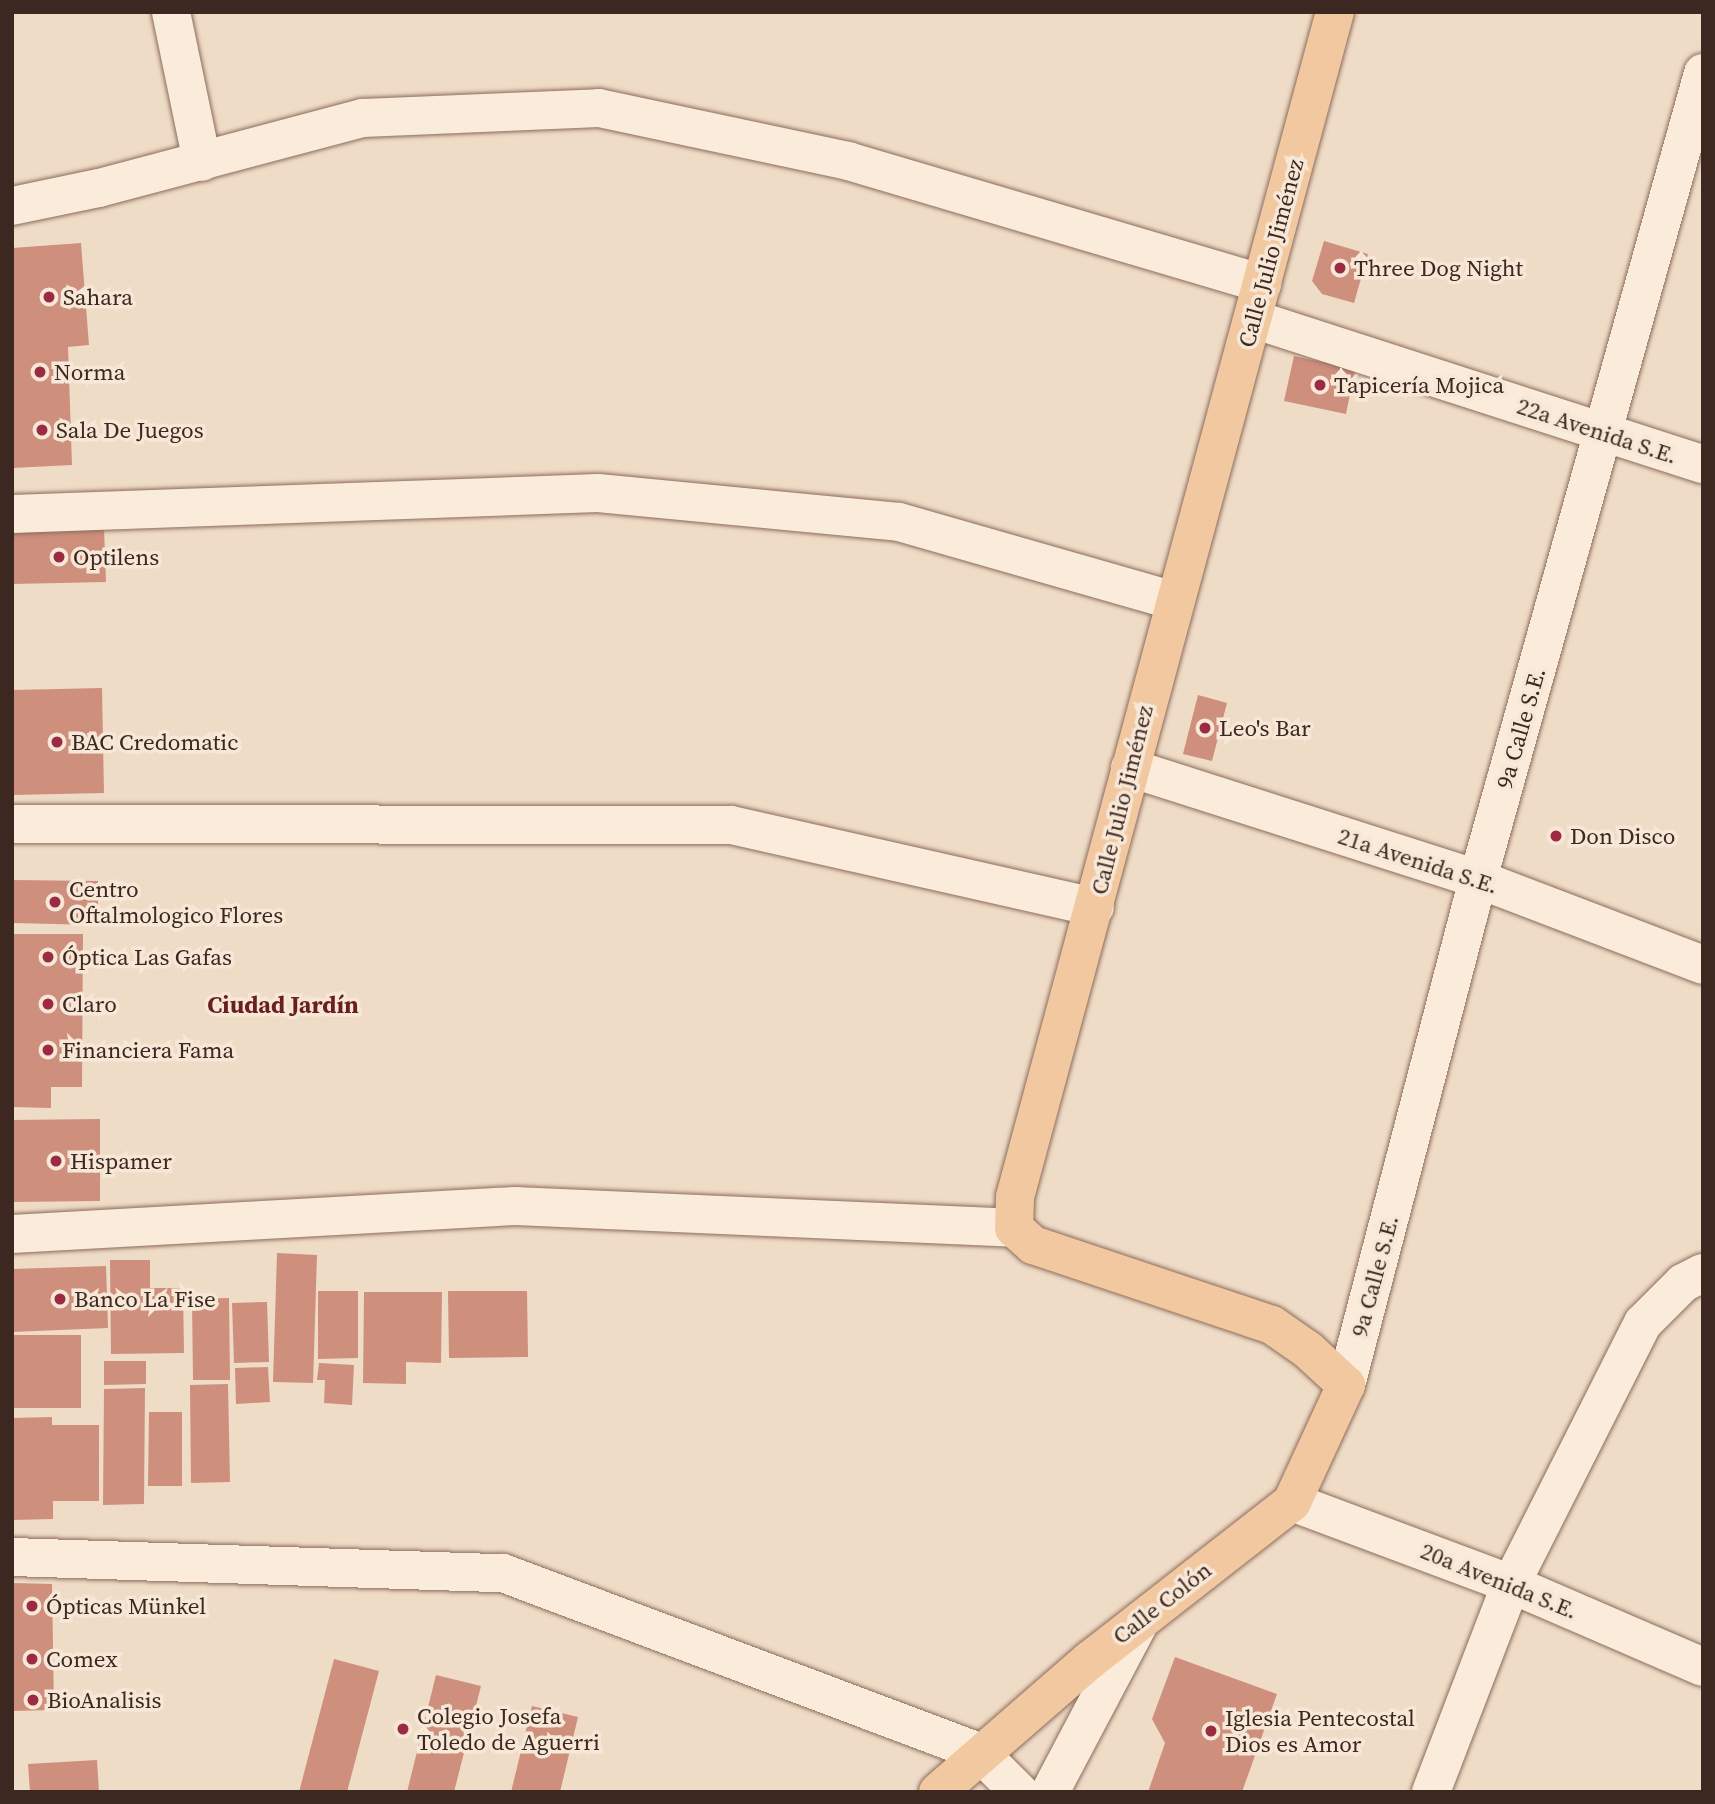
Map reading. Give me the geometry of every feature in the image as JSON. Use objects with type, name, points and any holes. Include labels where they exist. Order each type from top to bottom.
[{"type":"main road","name":"Calle Julio Jiménez","points":[[1014,1228],[1014,1197],[1095,907],[1129,768],[1335,12]]},
{"type":"main road","points":[[1014,1228],[1033,1245],[1272,1325],[1308,1350],[1346,1385]]},
{"type":"main road","name":"Calle Colón","points":[[938,1792],[979,1752],[1292,1502],[1346,1385]]},
{"type":"street","points":[[171,12],[202,162]]},
{"type":"street","name":"9a Calle S.E.","points":[[1346,1385],[1478,879],[1703,73]]},
{"type":"street","name":"22a Avenida S.E.","points":[[12,205],[202,162],[363,118],[599,108],[848,161],[1257,302],[1604,434],[1703,464]]},
{"type":"street","points":[[12,513],[598,493],[899,522],[1174,601]]},
{"type":"street","name":"21a Avenida S.E.","points":[[1129,768],[1478,879],[1703,965]]},
{"type":"street","points":[[12,824],[731,825],[1095,907]]},
{"type":"street","points":[[12,1234],[515,1206],[1014,1228]]},
{"type":"street","points":[[1431,1792],[1511,1584],[1643,1323],[1696,1282]]},
{"type":"street","name":"20a Avenida S.E.","points":[[1292,1502],[1511,1584],[1703,1667]]},
{"type":"street","points":[[12,1557],[503,1573],[979,1752],[1019,1792]]},
{"type":"street","points":[[1050,1792],[1140,1621]]},
{"type":"building","name":"Three Dog Night","points":[[1324,241],[1368,254],[1354,303],[1322,294],[1312,281]]},
{"type":"building","points":[[81,243],[89,345],[68,347],[72,465],[12,468],[12,248]]},
{"type":"building","name":"Tapicería Mojica","points":[[1294,356],[1355,369],[1346,414],[1284,401]]},
{"type":"building","name":"Optilens","points":[[104,529],[106,582],[12,584],[12,531]]},
{"type":"building","name":"BAC Credomatic","points":[[102,688],[104,793],[12,795],[12,690]]},
{"type":"building","name":"Leo's Bar","points":[[1198,695],[1227,703],[1212,761],[1183,754]]},
{"type":"building","name":"Centro Oftalmologico Flores","points":[[12,880],[98,881],[98,925],[12,923]]},
{"type":"building","points":[[12,934],[83,934],[82,1087],[51,1087],[51,1108],[12,1107]]},
{"type":"building","name":"Hispamer","points":[[100,1119],[100,1201],[12,1202],[12,1120]]},
{"type":"building","points":[[277,1253],[317,1255],[313,1383],[273,1382]]},
{"type":"building","points":[[110,1260],[150,1260],[150,1288],[183,1288],[184,1353],[111,1354]]},
{"type":"building","name":"Banco La Fise","points":[[106,1266],[108,1328],[12,1332],[12,1269]]},
{"type":"building","points":[[318,1291],[358,1291],[358,1358],[318,1359]]},
{"type":"building","points":[[448,1291],[527,1291],[528,1357],[449,1358]]},
{"type":"building","points":[[364,1292],[442,1292],[441,1363],[406,1362],[406,1384],[363,1383]]},
{"type":"building","points":[[229,1298],[230,1380],[193,1380],[192,1299]]},
{"type":"building","points":[[267,1302],[269,1362],[234,1363],[232,1303]]},
{"type":"building","points":[[14,1335],[81,1335],[81,1408],[14,1408]]},
{"type":"building","points":[[104,1361],[146,1361],[146,1384],[104,1385]]},
{"type":"building","points":[[319,1363],[354,1365],[352,1405],[324,1403],[325,1380],[317,1380]]},
{"type":"building","points":[[268,1367],[270,1402],[236,1404],[235,1368]]},
{"type":"building","points":[[228,1384],[230,1482],[191,1483],[190,1385]]},
{"type":"building","points":[[145,1388],[144,1504],[103,1505],[104,1389]]},
{"type":"building","points":[[149,1412],[182,1412],[182,1486],[148,1486]]},
{"type":"building","points":[[52,1417],[52,1425],[99,1425],[99,1501],[53,1501],[53,1519],[12,1520],[12,1418]]},
{"type":"building","points":[[12,1583],[52,1584],[54,1710],[12,1711]]},
{"type":"building","name":"Iglesia Pentecostal Dios es Amor","points":[[1175,1657],[1277,1694],[1242,1792],[1148,1792],[1165,1743],[1152,1719]]},
{"type":"building","points":[[334,1659],[379,1671],[347,1792],[299,1792]]},
{"type":"building","points":[[436,1675],[481,1686],[454,1792],[407,1792]]},
{"type":"building","points":[[532,1706],[578,1717],[560,1792],[511,1792]]},
{"type":"building","points":[[97,1760],[99,1792],[30,1792],[28,1764]]},
{"type":"place","name":"Three Dog Night","points":[[1340,268]]},
{"type":"place","name":"Sahara","points":[[49,297]]},
{"type":"place","name":"Norma","points":[[40,372]]},
{"type":"place","name":"Tapicería Mojica","points":[[1320,385]]},
{"type":"place","name":"Sala De Juegos","points":[[42,430]]},
{"type":"place","name":"Optilens","points":[[59,557]]},
{"type":"place","name":"Leo's Bar","points":[[1205,728]]},
{"type":"place","name":"BAC Credomatic","points":[[57,742]]},
{"type":"place","name":"Don Disco","points":[[1556,836]]},
{"type":"place","name":"Centro Oftalmologico Flores","points":[[55,902]]},
{"type":"place","name":"Óptica Las Gafas","points":[[48,957]]},
{"type":"place","name":"Claro","points":[[48,1004]]},
{"type":"place","name":"Financiera Fama","points":[[48,1050]]},
{"type":"place","name":"Hispamer","points":[[56,1161]]},
{"type":"place","name":"Banco La Fise","points":[[60,1299]]},
{"type":"place","name":"Ópticas Münkel","points":[[32,1606]]},
{"type":"place","name":"Comex","points":[[32,1659]]},
{"type":"place","name":"BioAnalisis","points":[[33,1700]]},
{"type":"place","name":"Colegio Josefa Toledo de Aguerri","points":[[403,1729]]},
{"type":"place","name":"Iglesia Pentecostal Dios es Amor","points":[[1211,1731]]},
{"type":"district","name":"Ciudad Jardín","points":[[283,1005]]}]
